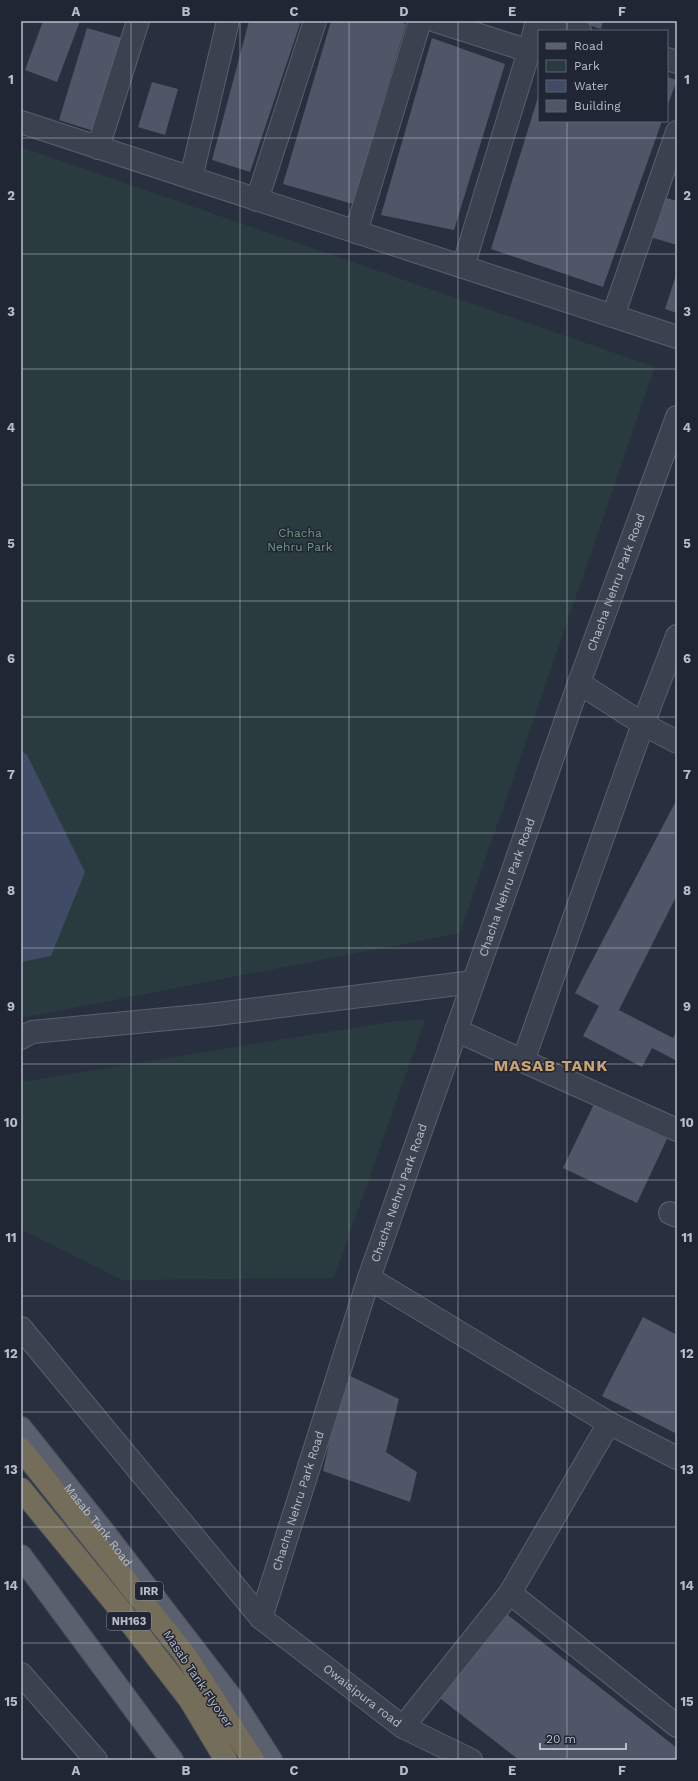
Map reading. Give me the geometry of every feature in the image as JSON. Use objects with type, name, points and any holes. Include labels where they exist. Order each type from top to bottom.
[{"type":"highway","name":"Masab Tank Flyover","points":[[21,1449],[185,1655],[253,1760]]},
{"type":"highway","name":"Masab Tank Flyover","points":[[21,1489],[114,1602],[190,1700],[226,1760]]},
{"type":"main road","name":"Masab Tank Road","points":[[21,1428],[104,1532],[231,1697],[270,1760]]},
{"type":"main road","points":[[21,1556],[172,1760]]},
{"type":"street","points":[[98,148],[138,21]]},
{"type":"street","points":[[191,178],[228,21]]},
{"type":"street","points":[[257,200],[315,21]]},
{"type":"street","points":[[356,232],[420,21]]},
{"type":"street","points":[[436,21],[529,51]]},
{"type":"street","points":[[463,267],[537,21]]},
{"type":"street","points":[[549,21],[577,30]]},
{"type":"street","points":[[21,122],[677,337]]},
{"type":"street","points":[[613,316],[677,132]]},
{"type":"street","name":"Chacha Nehru Park Road","points":[[262,1618],[369,1278],[578,683],[677,417]]},
{"type":"street","points":[[523,1061],[642,724],[677,636]]},
{"type":"street","points":[[578,683],[642,724],[677,742]]},
{"type":"street","points":[[21,1038],[32,1032],[209,1015],[473,982]]},
{"type":"street","points":[[456,1030],[677,1130]]},
{"type":"street","points":[[369,1278],[609,1423],[677,1458]]},
{"type":"street","points":[[21,1328],[262,1618]]},
{"type":"street","points":[[403,1727],[510,1593],[609,1423]]},
{"type":"street","points":[[510,1593],[677,1726]]},
{"type":"street","name":"Owaisipura road","points":[[262,1618],[403,1727],[471,1760]]},
{"type":"street","points":[[21,1674],[96,1760]]},
{"type":"green space","name":"Chacha Nehru Park","points":[[21,147],[655,367],[460,933],[21,1018]]},
{"type":"green space","points":[[425,1020],[334,1278],[122,1280],[21,1229],[21,1082],[395,1021]]},
{"type":"water","points":[[21,751],[27,755],[85,872],[51,956],[21,962]]},
{"type":"building","points":[[43,21],[80,21],[57,82],[25,70]]},
{"type":"building","points":[[249,21],[301,21],[250,172],[212,160]]},
{"type":"building","points":[[331,21],[399,21],[406,24],[353,204],[283,184]]},
{"type":"building","points":[[576,21],[603,21],[601,29]]},
{"type":"building","points":[[87,28],[129,40],[100,133],[59,120]]},
{"type":"building","points":[[432,38],[505,64],[454,230],[381,215]]},
{"type":"building","points":[[668,77],[677,80],[668,104]]},
{"type":"building","points":[[152,82],[178,89],[165,135],[138,127]]},
{"type":"building","points":[[538,97],[538,122],[662,122],[603,287],[491,249]]},
{"type":"building","points":[[663,197],[677,201],[677,245],[650,237]]},
{"type":"building","points":[[677,272],[677,313],[665,309]]},
{"type":"building","points":[[677,799],[677,895],[619,1010],[673,1038],[677,1030],[677,1061],[652,1048],[642,1067],[583,1036],[599,1006],[575,993]]},
{"type":"building","points":[[594,1104],[667,1139],[637,1203],[563,1168]]},
{"type":"building","points":[[643,1317],[677,1335],[677,1434],[602,1396]]},
{"type":"building","points":[[344,1373],[399,1399],[386,1452],[417,1472],[410,1502],[323,1471]]},
{"type":"building","points":[[503,1611],[677,1748],[677,1760],[519,1760],[437,1696]]},
{"type":"district","name":"MASAB TANK","points":[[551,1065]]}]
